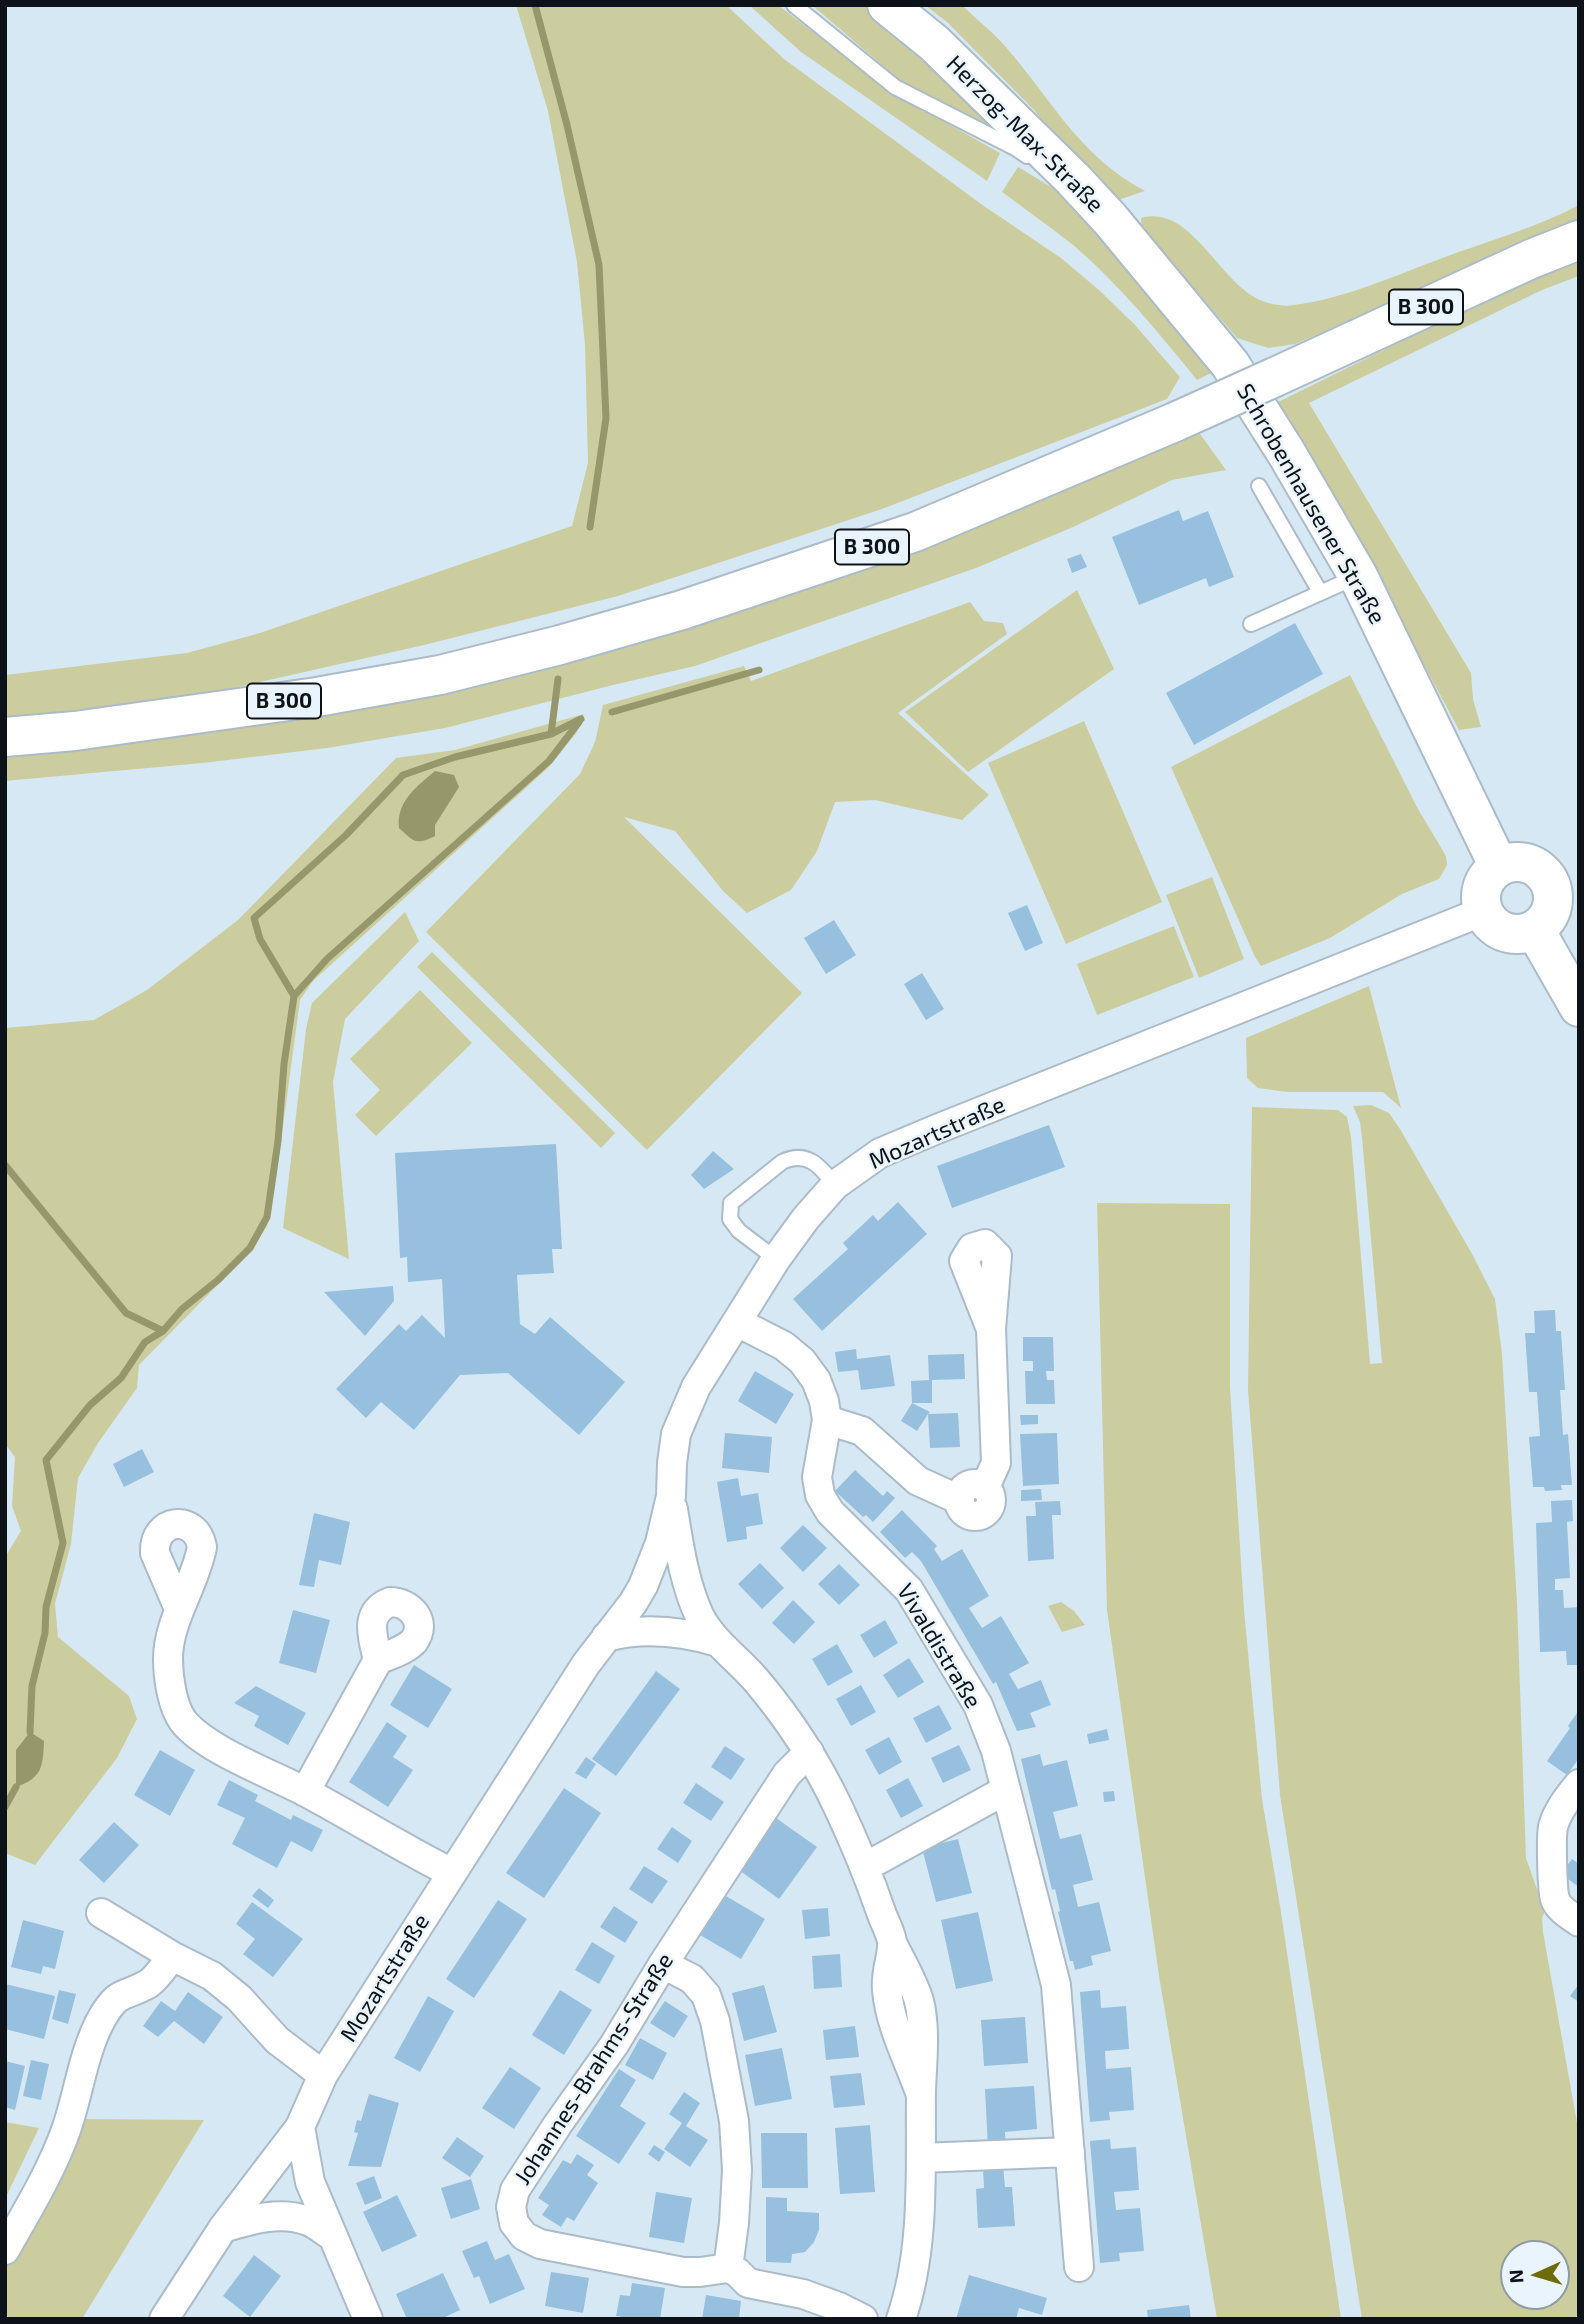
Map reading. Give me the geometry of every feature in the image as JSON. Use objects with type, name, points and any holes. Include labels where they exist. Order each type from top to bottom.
[{"type":"main road","name":"Herzog-Max-Straße","points":[[887,5],[934,43],[1073,179],[1154,271]]},
{"type":"main road","name":"B 300","points":[[5,737],[75,732],[317,697],[440,675],[560,645],[694,606],[915,532],[1175,422],[1531,259],[1579,240]]},
{"type":"main road","name":"Schrobenhausener Straße","points":[[1154,271],[1230,365],[1287,454],[1357,576],[1499,867]]},
{"type":"main road","points":[[1516,862],[1525,863],[1538,869],[1548,879],[1553,897],[1552,910],[1535,930],[1517,934],[1504,932],[1494,926],[1484,911],[1481,897],[1483,886],[1489,875],[1499,867],[1516,862]]},
{"type":"main road","points":[[1535,930],[1579,1007]]},
{"type":"street","name":"Mozartstraße","points":[[164,2319],[223,2228],[300,2127],[323,2075],[586,1664],[633,1604],[643,1587],[660,1543],[671,1496],[676,1434],[696,1387],[776,1259],[806,1218],[835,1185],[880,1153],[915,1138],[1484,911]]},
{"type":"street","name":"Vivaldistraße","points":[[737,1322],[784,1346],[803,1361],[816,1380],[824,1401],[827,1420],[817,1476],[820,1495],[830,1512],[909,1590],[978,1705],[996,1751],[1056,1985],[1079,2267]]},
{"type":"street","points":[[827,1420],[862,1431],[918,1481],[960,1500],[962,1490],[970,1485],[981,1485],[985,1488],[996,1463],[991,1329]]},
{"type":"street","points":[[671,1496],[680,1554],[701,1619],[718,1642],[748,1670],[780,1709],[809,1752],[839,1808],[865,1867],[892,1943],[919,2001],[923,2032],[921,2158],[910,2293],[901,2319]]},
{"type":"street","points":[[179,1609],[168,1658],[175,1704],[184,1721],[207,1742],[305,1792],[400,1847],[452,1873]]},
{"type":"street","points":[[606,1637],[626,1632],[657,1631],[718,1642]]},
{"type":"street","points":[[305,1792],[378,1660]]},
{"type":"street","name":"Johannes-Brahms-Straße","points":[[728,2267],[683,2272],[540,2244],[524,2236],[514,2223],[510,2207],[515,2190],[528,2167],[614,2045],[787,1774],[809,1752]]},
{"type":"street","points":[[1579,1784],[1567,1799],[1553,1827],[1553,1871],[1555,1900],[1579,1922]]},
{"type":"street","points":[[865,1867],[1006,1790]]},
{"type":"street","points":[[101,1913],[212,1976],[239,1998],[277,2040],[323,2075]]},
{"type":"street","points":[[5,2250],[38,2192],[66,2131],[92,2042],[102,2019],[116,1997],[149,1983],[172,1955]]},
{"type":"street","points":[[663,1965],[692,1979],[706,1995],[715,2021],[734,2121],[737,2170],[728,2267],[748,2283],[803,2294],[839,2306],[863,2319]]},
{"type":"street","points":[[300,2127],[310,2182],[368,2319]]},
{"type":"street","points":[[921,2158],[1070,2152]]},
{"type":"street","points":[[223,2228],[253,2218],[280,2217],[307,2220],[332,2236]]},
{"type":"lane","points":[[794,5],[895,88],[1015,148],[1043,168],[1073,179]]},
{"type":"lane","points":[[1259,486],[1320,592]]},
{"type":"lane","points":[[1251,624],[1357,576]]},
{"type":"lane","points":[[776,1259],[739,1231],[730,1219],[731,1203],[782,1162],[792,1158],[802,1157],[821,1168],[835,1185]]},
{"type":"shaded area","points":[[516,5],[726,5],[784,59],[981,204],[1061,258],[1135,325],[1180,377],[1167,399],[882,509],[618,596],[424,645],[189,698],[71,714],[5,719],[5,675],[187,653],[260,633],[572,526],[588,463],[585,345],[577,262],[548,111]]},
{"type":"shaded area","points":[[749,5],[778,5],[891,92],[1000,153],[987,181],[801,52]]},
{"type":"shaded area","points":[[812,5],[871,5],[1013,142],[904,84]]},
{"type":"shaded area","points":[[925,5],[962,5],[1005,46],[1084,144],[1122,177],[1145,191],[1118,200],[1084,171],[1034,110],[948,23]]},
{"type":"shaded area","points":[[1018,167],[1063,194],[1217,370],[1197,380],[1106,275],[1063,237],[1002,192]]},
{"type":"shaded area","points":[[1579,205],[1579,220],[1574,223],[1295,344],[1268,348],[1237,338],[1142,228],[1141,218],[1159,217],[1175,223],[1190,234],[1247,292],[1262,301],[1286,306],[1312,302],[1370,286],[1530,227]]},
{"type":"shaded area","points":[[1579,257],[1579,276],[1542,290],[1309,403],[1471,673],[1473,699],[1481,727],[1459,730],[1373,570],[1272,405],[1536,275]]},
{"type":"shaded area","points":[[1198,431],[1226,470],[1172,480],[1073,527],[976,568],[695,666],[445,728],[327,748],[203,763],[5,781],[5,756],[73,751],[320,714]]},
{"type":"shaded area","points":[[1077,590],[1114,669],[968,772],[905,712]]},
{"type":"shaded area","points":[[970,602],[984,621],[1003,623],[1007,634],[898,713],[989,795],[962,820],[875,800],[835,802],[817,851],[791,890],[747,913],[723,891],[675,831],[624,817],[802,993],[647,1150],[426,932],[580,774],[595,742],[603,705],[744,666],[751,681]]},
{"type":"shaded area","points":[[1350,675],[1418,809],[1446,856],[1447,865],[1439,879],[1402,894],[1330,938],[1261,966],[1171,767]]},
{"type":"shaded area","points":[[584,714],[577,732],[550,766],[313,981],[300,1000],[267,1226],[252,1250],[139,1365],[137,1388],[98,1443],[78,1478],[71,1544],[55,1604],[58,1637],[129,1696],[137,1719],[117,1758],[35,1865],[5,1853],[5,1557],[21,1531],[12,1506],[15,1457],[5,1444],[5,1028],[94,1020],[147,990],[238,920],[396,758],[455,750]]},
{"type":"shaded area","points":[[1084,721],[1162,902],[1066,944],[988,763]]},
{"type":"shaded area","points":[[435,771],[454,775],[459,787],[435,825],[435,836],[415,841],[399,828],[401,810],[409,796]]},
{"type":"shaded area","points":[[1212,877],[1244,959],[1199,978],[1166,895]]},
{"type":"shaded area","points":[[405,912],[419,941],[345,1019],[333,1082],[349,1259],[283,1228],[306,1029],[312,1003]]},
{"type":"shaded area","points":[[1174,926],[1194,977],[1097,1015],[1077,964]]},
{"type":"shaded area","points":[[432,952],[615,1133],[601,1148],[417,967]]},
{"type":"shaded area","points":[[1369,986],[1401,1108],[1383,1092],[1287,1092],[1258,1088],[1247,1078],[1246,1038]]},
{"type":"shaded area","points":[[420,990],[472,1043],[376,1136],[355,1115],[380,1090],[350,1059]]},
{"type":"shaded area","points":[[1371,1105],[1389,1113],[1471,1252],[1495,1299],[1502,1354],[1517,1603],[1526,1858],[1539,1895],[1547,1906],[1542,1918],[1543,1932],[1579,2134],[1579,2319],[1362,2319],[1280,1795],[1248,1390],[1252,1107],[1338,1110],[1347,1117],[1351,1137],[1370,1364],[1382,1363],[1360,1122],[1353,1106]]},
{"type":"shaded area","points":[[1097,1203],[1230,1204],[1230,1388],[1244,1610],[1262,1799],[1341,2319],[1217,2319],[1159,1976],[1107,1610]]},
{"type":"shaded area","points":[[1061,1602],[1074,1611],[1085,1625],[1062,1632],[1048,1606]]},
{"type":"shaded area","points":[[30,1732],[44,1741],[42,1765],[31,1780],[16,1787],[16,1750]]},
{"type":"shaded area","points":[[85,2119],[204,2120],[82,2319],[5,2319],[5,2268],[74,2153]]},
{"type":"shaded area","points":[[5,2122],[39,2128],[5,2199]]},
{"type":"building","points":[[1179,510],[1183,521],[1208,511],[1234,577],[1209,587],[1206,578],[1139,605],[1112,537]]},
{"type":"building","points":[[1081,554],[1087,567],[1072,573],[1067,559]]},
{"type":"building","points":[[1295,623],[1323,674],[1194,745],[1166,693]]},
{"type":"building","points":[[1027,905],[1043,943],[1025,951],[1008,913]]},
{"type":"building","points":[[834,920],[856,955],[826,974],[804,938]]},
{"type":"building","points":[[922,973],[944,1009],[926,1020],[904,984]]},
{"type":"building","points":[[1049,1125],[1065,1167],[952,1208],[937,1166]]},
{"type":"building","points":[[556,1144],[562,1249],[552,1249],[554,1273],[517,1275],[520,1324],[535,1334],[550,1317],[625,1382],[579,1435],[508,1373],[460,1375],[414,1430],[381,1402],[366,1418],[336,1389],[399,1324],[406,1331],[422,1315],[445,1338],[442,1279],[408,1282],[407,1257],[400,1258],[395,1153]]},
{"type":"building","points":[[713,1151],[734,1169],[704,1189],[691,1175]]},
{"type":"building","points":[[898,1202],[927,1234],[822,1331],[793,1299],[848,1249],[843,1243],[873,1215],[878,1221]]},
{"type":"building","points":[[393,1286],[394,1301],[365,1336],[324,1292]]},
{"type":"building","points":[[1555,1310],[1556,1331],[1561,1331],[1565,1390],[1560,1390],[1563,1435],[1568,1434],[1572,1485],[1561,1485],[1562,1490],[1545,1491],[1544,1487],[1533,1487],[1529,1437],[1540,1436],[1537,1392],[1529,1392],[1525,1333],[1535,1333],[1534,1311]]},
{"type":"building","points":[[1023,1337],[1053,1337],[1054,1371],[1046,1371],[1047,1380],[1054,1380],[1055,1404],[1026,1404],[1025,1371],[1033,1371],[1033,1361],[1023,1361]]},
{"type":"building","points":[[856,1349],[857,1359],[890,1355],[895,1386],[861,1390],[858,1370],[838,1372],[835,1352]]},
{"type":"building","points":[[964,1354],[965,1379],[932,1380],[932,1403],[912,1403],[911,1381],[929,1380],[928,1355]]},
{"type":"building","points":[[755,1371],[794,1394],[776,1424],[738,1401]]},
{"type":"building","points":[[912,1403],[930,1412],[917,1431],[901,1421]]},
{"type":"building","points":[[958,1413],[960,1447],[930,1448],[928,1414]]},
{"type":"building","points":[[1020,1415],[1038,1415],[1038,1424],[1021,1425]]},
{"type":"building","points":[[725,1433],[772,1437],[769,1473],[722,1468]]},
{"type":"building","points":[[1057,1433],[1059,1484],[1023,1486],[1020,1434]]},
{"type":"building","points":[[142,1449],[154,1472],[124,1487],[113,1464]]},
{"type":"building","points":[[855,1470],[883,1496],[887,1491],[895,1498],[873,1522],[866,1515],[863,1517],[835,1491]]},
{"type":"building","points":[[738,1478],[741,1496],[758,1493],[763,1524],[746,1527],[747,1539],[727,1542],[717,1482]]},
{"type":"building","points":[[1041,1489],[1042,1500],[1021,1501],[1021,1490]]},
{"type":"building","points":[[1572,1500],[1573,1521],[1567,1522],[1570,1578],[1555,1579],[1555,1590],[1563,1590],[1564,1608],[1579,1607],[1579,1665],[1567,1665],[1566,1651],[1540,1652],[1536,1523],[1552,1522],[1551,1501]]},
{"type":"building","points":[[1060,1501],[1061,1515],[1052,1515],[1054,1559],[1028,1561],[1026,1516],[1036,1516],[1035,1502]]},
{"type":"building","points":[[902,1510],[937,1546],[934,1549],[942,1561],[962,1549],[989,1596],[969,1608],[982,1628],[1001,1616],[1029,1663],[1009,1674],[1018,1689],[1041,1680],[1051,1705],[1030,1713],[1036,1727],[1017,1731],[996,1682],[993,1684],[921,1561],[912,1552],[905,1558],[880,1532]]},
{"type":"building","points":[[314,1513],[350,1522],[341,1565],[319,1560],[314,1587],[299,1585]]},
{"type":"building","points":[[803,1525],[827,1548],[803,1572],[780,1548]]},
{"type":"building","points":[[760,1563],[784,1588],[762,1609],[738,1584]]},
{"type":"building","points":[[839,1564],[860,1585],[839,1605],[818,1584]]},
{"type":"building","points":[[793,1600],[815,1622],[794,1644],[772,1623]]},
{"type":"building","points":[[293,1610],[330,1620],[316,1673],[279,1663]]},
{"type":"building","points":[[885,1620],[898,1643],[874,1658],[860,1635]]},
{"type":"building","points":[[837,1644],[853,1672],[828,1686],[812,1659]]},
{"type":"building","points":[[909,1658],[924,1682],[898,1698],[883,1675]]},
{"type":"building","points":[[414,1665],[452,1689],[428,1728],[390,1705]]},
{"type":"building","points":[[656,1671],[680,1689],[616,1776],[592,1759]]},
{"type":"building","points":[[861,1685],[876,1712],[851,1726],[836,1699]]},
{"type":"building","points":[[256,1686],[306,1713],[288,1745],[254,1726],[259,1716],[234,1703]]},
{"type":"building","points":[[939,1705],[952,1729],[926,1743],[913,1718]]},
{"type":"building","points":[[1579,1710],[1579,1758],[1567,1775],[1547,1761]]},
{"type":"building","points":[[387,1722],[407,1736],[393,1757],[413,1770],[388,1807],[349,1782]]},
{"type":"building","points":[[1107,1729],[1109,1740],[1089,1744],[1087,1734]]},
{"type":"building","points":[[889,1737],[902,1762],[879,1775],[865,1750]]},
{"type":"building","points":[[959,1745],[971,1770],[943,1783],[931,1758]]},
{"type":"building","points":[[725,1746],[745,1759],[731,1780],[711,1767]]},
{"type":"building","points":[[160,1750],[195,1770],[170,1816],[134,1795]]},
{"type":"building","points":[[1040,1754],[1043,1766],[1067,1760],[1078,1806],[1053,1812],[1060,1839],[1081,1834],[1093,1880],[1073,1885],[1078,1907],[1099,1902],[1111,1951],[1091,1956],[1093,1965],[1075,1970],[1073,1961],[1070,1961],[1055,1889],[1052,1890],[1021,1759]]},
{"type":"building","points":[[586,1757],[596,1764],[586,1779],[575,1773]]},
{"type":"building","points":[[908,1778],[923,1806],[901,1818],[886,1790]]},
{"type":"building","points":[[229,1780],[258,1795],[255,1801],[291,1820],[293,1815],[323,1830],[312,1852],[291,1841],[277,1868],[232,1844],[245,1818],[217,1805]]},
{"type":"building","points":[[696,1783],[724,1802],[711,1821],[683,1803]]},
{"type":"building","points":[[564,1788],[601,1813],[544,1898],[506,1873]]},
{"type":"building","points":[[1114,1791],[1115,1801],[1104,1802],[1103,1792]]},
{"type":"building","points":[[776,1818],[817,1847],[779,1899],[739,1870]]},
{"type":"building","points":[[114,1822],[139,1845],[104,1883],[79,1860]]},
{"type":"building","points":[[672,1827],[692,1841],[678,1863],[657,1849]]},
{"type":"building","points":[[958,1839],[972,1893],[936,1902],[922,1848]]},
{"type":"building","points":[[1572,1859],[1579,1864],[1579,1887],[1561,1874]]},
{"type":"building","points":[[644,1866],[668,1881],[652,1904],[629,1889]]},
{"type":"building","points":[[259,1888],[274,1900],[268,1908],[252,1896]]},
{"type":"building","points":[[724,1895],[765,1919],[741,1959],[700,1935]]},
{"type":"building","points":[[498,1900],[527,1919],[474,1998],[446,1979]]},
{"type":"building","points":[[252,1902],[303,1939],[273,1977],[243,1954],[255,1939],[236,1924]]},
{"type":"building","points":[[614,1906],[638,1922],[625,1943],[600,1927]]},
{"type":"building","points":[[828,1908],[830,1936],[805,1939],[802,1910]]},
{"type":"building","points":[[978,1912],[993,1981],[956,1989],[941,1920]]},
{"type":"building","points":[[23,1920],[64,1931],[55,1969],[43,1966],[41,1974],[11,1967]]},
{"type":"building","points":[[592,1942],[615,1956],[599,1984],[575,1970]]},
{"type":"building","points":[[840,1954],[842,1987],[814,1989],[812,1956]]},
{"type":"building","points":[[5,1984],[55,1996],[44,2039],[5,2029]]},
{"type":"building","points":[[1579,1984],[1579,2002],[1570,1996]]},
{"type":"building","points":[[764,1985],[777,2032],[744,2041],[732,1993]]},
{"type":"building","points":[[59,1990],[76,1994],[68,2024],[52,2019]]},
{"type":"building","points":[[560,1990],[592,2010],[564,2055],[532,2035]]},
{"type":"building","points":[[1100,1990],[1101,2008],[1126,2006],[1129,2049],[1105,2051],[1106,2069],[1131,2067],[1134,2110],[1109,2112],[1110,2120],[1090,2122],[1080,1992]]},
{"type":"building","points":[[188,1992],[223,2017],[204,2044],[174,2021],[158,2037],[143,2026],[161,2001],[175,2011]]},
{"type":"building","points":[[428,1996],[454,2011],[420,2072],[394,2058]]},
{"type":"building","points":[[665,2001],[688,2016],[674,2038],[650,2023]]},
{"type":"building","points":[[1025,2017],[1028,2063],[984,2066],[981,2020]]},
{"type":"building","points":[[855,2026],[859,2057],[826,2060],[823,2030]]},
{"type":"building","points":[[640,2038],[667,2053],[653,2080],[625,2065]]},
{"type":"building","points":[[782,2048],[792,2099],[755,2106],[745,2055]]},
{"type":"building","points":[[31,2060],[49,2064],[41,2100],[23,2096]]},
{"type":"building","points":[[5,2061],[25,2066],[15,2110],[5,2107]]},
{"type":"building","points":[[510,2067],[541,2088],[514,2129],[482,2108]]},
{"type":"building","points":[[619,2069],[636,2080],[620,2106],[646,2123],[619,2164],[576,2136]]},
{"type":"building","points":[[861,2073],[865,2105],[834,2108],[830,2076]]},
{"type":"building","points":[[1034,2086],[1037,2129],[1005,2132],[1006,2146],[988,2148],[985,2089]]},
{"type":"building","points":[[684,2092],[700,2103],[686,2126],[708,2140],[690,2167],[664,2149],[682,2123],[669,2114]]},
{"type":"building","points":[[369,2094],[399,2103],[381,2167],[348,2166],[358,2133],[354,2132],[357,2120],[361,2121]]},
{"type":"building","points":[[870,2125],[875,2192],[840,2194],[835,2128]]},
{"type":"building","points":[[761,2133],[807,2133],[808,2188],[762,2188]]},
{"type":"building","points":[[457,2137],[484,2156],[470,2177],[442,2158]]},
{"type":"building","points":[[1110,2139],[1111,2149],[1136,2147],[1139,2190],[1114,2192],[1116,2210],[1140,2208],[1144,2251],[1119,2253],[1120,2261],[1100,2263],[1090,2141]]},
{"type":"building","points":[[654,2145],[665,2152],[659,2162],[648,2154]]},
{"type":"building","points":[[577,2154],[594,2165],[587,2175],[598,2183],[574,2221],[567,2217],[561,2227],[542,2215],[549,2205],[538,2198],[563,2160],[571,2164]]},
{"type":"building","points":[[1003,2165],[1005,2187],[1012,2187],[1015,2226],[978,2228],[976,2189],[984,2188],[983,2167]]},
{"type":"building","points":[[374,2176],[382,2198],[365,2205],[356,2183]]},
{"type":"building","points":[[471,2179],[480,2209],[451,2219],[441,2188]]},
{"type":"building","points":[[656,2192],[692,2198],[684,2243],[649,2237]]},
{"type":"building","points":[[397,2195],[417,2236],[382,2252],[363,2212]]},
{"type":"building","points":[[766,2197],[787,2198],[787,2211],[819,2213],[819,2230],[814,2242],[805,2252],[792,2254],[791,2263],[766,2262]]},
{"type":"building","points":[[487,2241],[495,2260],[509,2254],[525,2289],[490,2304],[479,2276],[474,2278],[462,2251]]},
{"type":"building","points":[[254,2255],[281,2276],[250,2317],[223,2296]]},
{"type":"building","points":[[551,2272],[589,2278],[583,2313],[545,2306]]},
{"type":"building","points":[[443,2273],[460,2310],[441,2319],[407,2319],[396,2294]]},
{"type":"building","points":[[969,2275],[1047,2298],[1042,2315],[1019,2308],[1016,2319],[956,2319]]},
{"type":"building","points":[[632,2283],[665,2288],[660,2319],[616,2316],[620,2295],[630,2296]]},
{"type":"building","points":[[706,2295],[741,2301],[739,2319],[702,2319]]},
{"type":"building","points":[[1189,2305],[1191,2319],[1148,2319],[1147,2310]]},
{"type":"waterway","points":[[535,5],[567,125],[599,265],[606,418],[590,527]]},
{"type":"waterway","points":[[612,712],[759,670]]},
{"type":"waterway","points":[[551,734],[558,679]]},
{"type":"waterway","points":[[30,1732],[32,1686],[45,1633],[46,1607],[63,1543],[46,1460],[90,1405],[121,1378],[145,1342],[163,1331],[182,1309],[218,1280],[250,1248],[267,1217],[294,996],[260,939],[254,918],[346,835],[403,775],[455,757],[551,734],[581,719]]},
{"type":"waterway","points":[[294,996],[327,959],[549,761],[579,722]]},
{"type":"waterway","points":[[5,1165],[126,1313],[163,1331]]},
{"type":"waterway","points":[[5,1807],[16,1787]]}]
